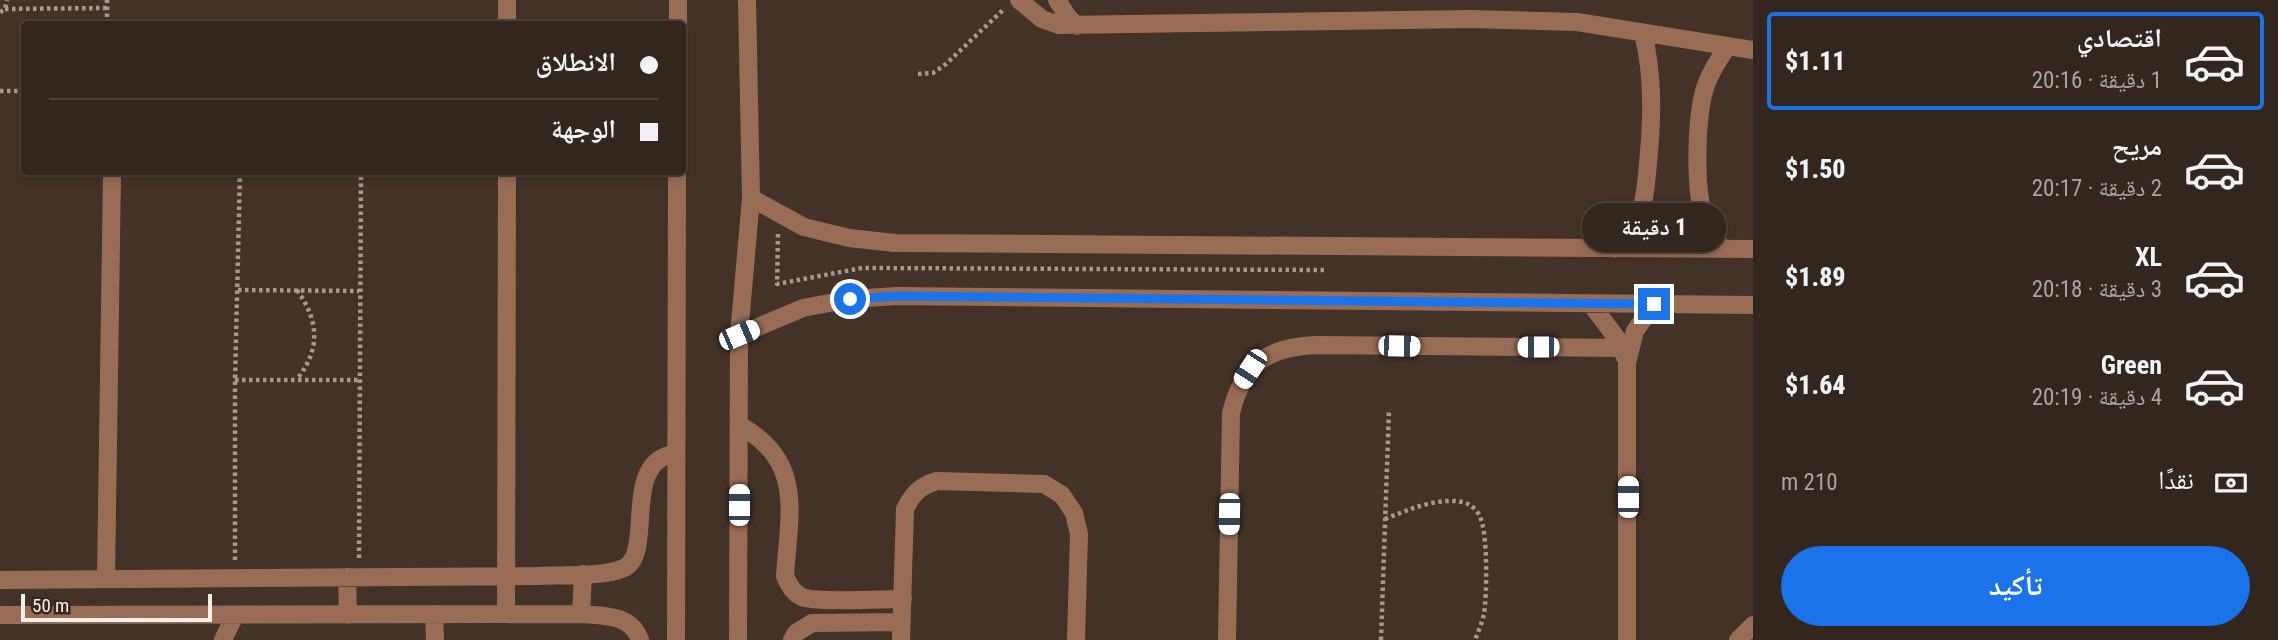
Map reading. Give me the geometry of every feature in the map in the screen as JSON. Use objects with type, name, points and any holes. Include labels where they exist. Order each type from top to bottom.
[{"type":"street","points":[[507,0],[507,21]]},
{"type":"street","points":[[678,0],[678,21]]},
{"type":"street","points":[[738,640],[739,335],[751,198],[747,0]]},
{"type":"street","points":[[1019,0],[1042,19],[1059,25],[1483,19],[1577,22],[1753,50]]},
{"type":"street","points":[[1057,0],[1077,26]]},
{"type":"street","points":[[1615,249],[1633,227],[1644,201],[1650,143],[1651,89],[1649,60],[1643,34]]},
{"type":"street","points":[[1723,249],[1707,226],[1703,213],[1700,199],[1699,148],[1702,101],[1706,86],[1711,72],[1727,47]]},
{"type":"street","points":[[106,579],[112,175]]},
{"type":"street","points":[[506,614],[507,175]]},
{"type":"street","points":[[676,640],[677,175]]},
{"type":"street","points":[[751,198],[804,227],[849,238],[895,243],[1753,249]]},
{"type":"street","points":[[739,335],[803,308],[850,299],[897,296],[1753,305]]},
{"type":"street","points":[[1591,304],[1618,340],[1624,356],[1627,640]]},
{"type":"street","points":[[1624,356],[1635,331],[1654,304]]},
{"type":"street","points":[[1227,640],[1231,413],[1237,389],[1243,379],[1250,369],[1269,355],[1292,346],[1315,345],[1624,356]]},
{"type":"street","points":[[739,425],[755,433],[768,445],[786,476],[790,493],[785,576],[795,593],[810,600],[903,599]]},
{"type":"street","points":[[0,580],[583,574],[623,569],[631,563],[636,554],[643,489],[649,473],[658,459],[675,453]]},
{"type":"street","points":[[792,640],[796,633],[812,623],[902,631],[905,509],[911,495],[923,485],[937,481],[1044,484],[1062,495],[1074,513],[1079,534],[1076,640]]},
{"type":"street","points":[[581,614],[583,574]]},
{"type":"street","points":[[348,615],[352,577]]},
{"type":"street","points":[[434,614],[435,640]]},
{"type":"street","points":[[0,615],[581,614],[611,616],[628,622],[638,632],[640,640]]},
{"type":"street","points":[[223,640],[235,615]]},
{"type":"street","points":[[1738,640],[1753,625]]},
{"type":"path","points":[[7,0],[3,11],[107,8]]},
{"type":"path","points":[[107,0],[107,21]]},
{"type":"path","points":[[918,74],[933,73],[946,64],[1013,0]]},
{"type":"path","points":[[0,91],[21,91]]},
{"type":"path","points":[[234,578],[240,175]]},
{"type":"path","points":[[352,577],[359,380],[361,175]]},
{"type":"path","points":[[1208,300],[1210,245]]},
{"type":"path","points":[[238,290],[359,291]]},
{"type":"path","points":[[296,380],[307,367],[313,352],[315,335],[307,304],[297,290]]},
{"type":"path","points":[[235,380],[359,380]]},
{"type":"path","points":[[1381,640],[1390,409]]},
{"type":"path","points":[[1385,519],[1438,502],[1469,505],[1480,515],[1485,554],[1484,614],[1475,640]]},
{"type":"route","points":[[850,299],[897,296],[1654,304]]}]
